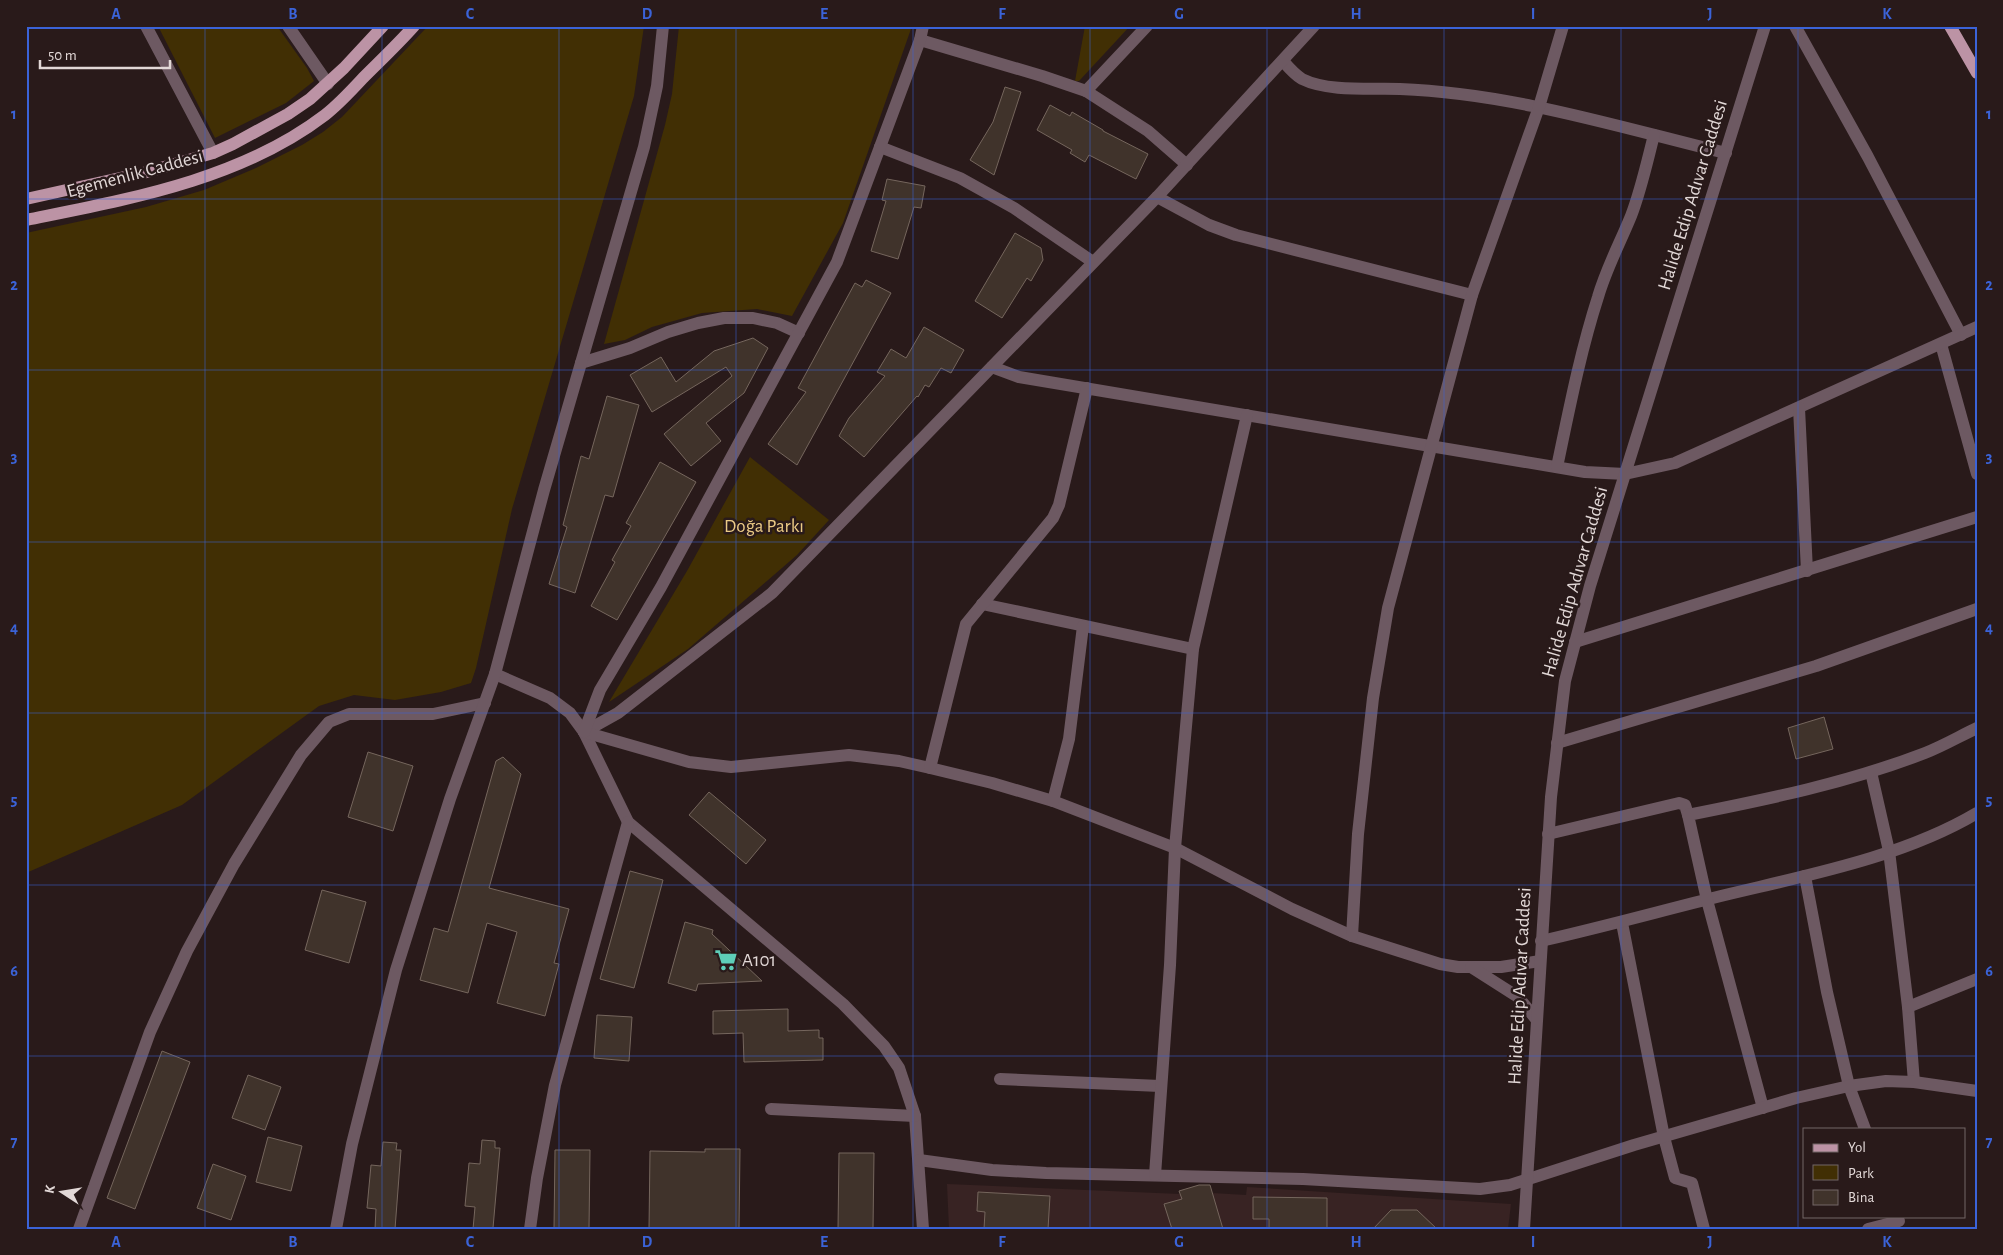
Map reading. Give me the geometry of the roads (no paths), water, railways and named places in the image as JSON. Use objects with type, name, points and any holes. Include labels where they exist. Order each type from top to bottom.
[{"type":"main road","name":"Egemenlik Caddesi","points":[[26,199],[147,172],[213,153],[233,144],[288,114],[328,84],[383,26]]},
{"type":"main road","name":"Egemenlik Caddesi","points":[[26,220],[162,190],[196,180],[266,151],[299,133],[336,106],[414,26]]},
{"type":"main road","points":[[1950,26],[1976,69]]},
{"type":"street","points":[[146,26],[213,153]]},
{"type":"street","points":[[288,26],[328,84]]},
{"type":"street","points":[[336,1229],[352,1144],[396,970],[450,799],[495,674],[581,363],[644,147],[658,86],[663,26]]},
{"type":"street","points":[[584,732],[600,690],[661,587],[837,262],[920,40],[923,26]]},
{"type":"street","points":[[1086,91],[1148,26]]},
{"type":"street","points":[[584,732],[618,713],[772,593],[1157,197],[1314,26]]},
{"type":"street","points":[[1352,936],[1358,834],[1382,635],[1472,295],[1539,108],[1563,26]]},
{"type":"street","name":"Halide Edip Adıvar Caddesi","points":[[1524,1229],[1548,834],[1565,681],[1590,586],[1764,26]]},
{"type":"street","points":[[1795,26],[1868,157],[1960,335]]},
{"type":"street","points":[[920,40],[1033,73],[1086,91],[1148,131],[1187,165]]},
{"type":"street","points":[[1283,61],[1296,75],[1314,84],[1440,90],[1539,108],[1726,152]]},
{"type":"street","points":[[1557,467],[1576,378],[1598,297],[1631,215],[1654,136]]},
{"type":"street","points":[[880,148],[960,178],[1014,208],[1093,262]]},
{"type":"street","points":[[1157,197],[1209,225],[1236,235],[1472,295]]},
{"type":"street","points":[[581,363],[630,348],[698,323],[724,318],[753,318],[777,324],[799,333]]},
{"type":"street","points":[[992,367],[1019,377],[1431,447],[1585,472],[1625,474],[1675,463],[1977,327]]},
{"type":"street","points":[[1941,344],[1977,474]]},
{"type":"street","points":[[930,768],[966,624],[1053,518],[1060,505],[1087,388]]},
{"type":"street","points":[[1799,408],[1807,571]]},
{"type":"street","points":[[1155,1175],[1170,965],[1175,848],[1193,649],[1247,415]]},
{"type":"street","points":[[1575,642],[1977,517]]},
{"type":"street","points":[[982,604],[1193,649]]},
{"type":"street","points":[[1557,743],[1816,666],[1977,609]]},
{"type":"street","points":[[1053,801],[1069,738],[1083,626]]},
{"type":"street","points":[[495,674],[550,698],[570,713],[584,732],[628,822],[843,1004],[884,1046],[899,1068],[915,1116],[923,1229]]},
{"type":"street","points":[[79,1229],[150,1032],[187,951],[234,864],[301,755],[329,722],[349,714],[432,714],[485,703]]},
{"type":"street","points":[[1688,814],[1768,800],[1834,784],[1927,752],[1977,728]]},
{"type":"street","points":[[584,732],[689,762],[731,767],[849,755],[899,761],[992,782],[1053,801],[1175,848],[1292,909],[1352,936],[1440,964],[1501,967],[1540,961]]},
{"type":"street","points":[[1870,772],[1889,851],[1908,1007],[1914,1082]]},
{"type":"street","points":[[1548,834],[1679,803],[1685,805],[1707,900],[1763,1108]]},
{"type":"street","points":[[1541,941],[1805,876],[1889,851],[1958,824],[1977,813]]},
{"type":"street","points":[[530,1229],[537,1178],[555,1085],[628,822]]},
{"type":"street","points":[[1805,876],[1827,992],[1849,1086],[1865,1128]]},
{"type":"street","points":[[1622,922],[1664,1137],[1675,1178],[1692,1183],[1704,1229]]},
{"type":"street","points":[[1471,967],[1518,997],[1536,1019]]},
{"type":"street","points":[[1908,1007],[1977,979]]},
{"type":"street","points":[[1000,1078],[1160,1086]]},
{"type":"street","points":[[919,1160],[992,1170],[1054,1174],[1303,1179],[1480,1190],[1510,1185],[1763,1108],[1849,1086],[1886,1081],[1914,1082],[1977,1091]]},
{"type":"street","points":[[771,1109],[915,1116]]},
{"type":"street","points":[[1868,1229],[1899,1222]]},
{"type":"place","name":"A101","points":[[726,960]]},
{"type":"park label","name":"Doğa Parkı","points":[[764,526]]}]
